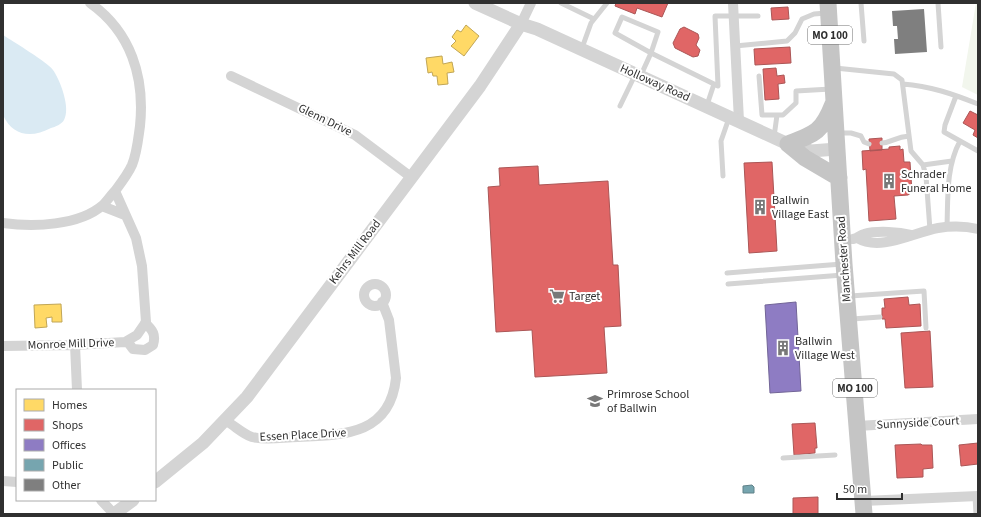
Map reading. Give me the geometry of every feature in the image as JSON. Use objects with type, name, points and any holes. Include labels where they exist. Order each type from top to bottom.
[{"type":"highway","name":"Manchester Road","points":[[829,8],[839,178],[850,239],[845,270],[864,508]]},
{"type":"highway","points":[[781,141],[818,132],[829,116],[834,96]]},
{"type":"highway","points":[[781,141],[805,158],[839,178]]},
{"type":"street","points":[[3,223],[37,225],[63,222],[81,217],[102,206],[116,191],[128,172],[136,154],[141,111],[140,82],[135,60],[124,38],[106,16],[90,3]]},
{"type":"street","name":"Holloway Road","points":[[475,3],[521,24],[537,29],[781,141],[811,151],[836,141]]},
{"type":"street","name":"Kehrs Mill Road","points":[[156,481],[203,443],[226,421],[247,397],[480,86],[521,24],[531,3]]},
{"type":"street","points":[[734,3],[734,119]]},
{"type":"street","name":"Glenn Drive","points":[[231,76],[355,135],[411,177]]},
{"type":"street","points":[[116,191],[136,238],[140,254],[144,287],[145,323],[152,330],[155,338],[153,345],[145,350],[133,349],[127,341]]},
{"type":"street","points":[[102,206],[125,215]]},
{"type":"street","points":[[850,239],[865,242],[900,240],[930,230],[947,228],[978,229]]},
{"type":"street","name":"Essen Place Drive","points":[[226,421],[246,434],[254,437],[272,438],[344,434],[359,430],[374,422],[387,406],[395,387],[396,378],[389,320],[382,302]]},
{"type":"street","name":"Monroe Mill Drive","points":[[3,346],[75,345],[127,341],[138,335],[145,323]]},
{"type":"street","points":[[75,345],[77,389]]},
{"type":"street","name":"Sunnyside Court","points":[[858,426],[978,419]]},
{"type":"street","points":[[3,480],[16,482]]},
{"type":"street","points":[[864,508],[977,496]]},
{"type":"street","points":[[102,501],[114,514],[132,501]]},
{"type":"lane","points":[[562,3],[594,19]]},
{"type":"lane","points":[[581,49],[594,19],[607,3]]},
{"type":"lane","points":[[861,3],[864,41]]},
{"type":"lane","points":[[938,3],[941,47]]},
{"type":"lane","points":[[735,46],[787,41],[795,33],[802,19],[829,8]]},
{"type":"lane","points":[[620,106],[652,52],[658,32],[622,17],[615,33],[652,52],[714,84],[718,86],[714,16],[758,16]]},
{"type":"lane","points":[[832,68],[894,74],[899,77],[903,84],[911,152],[923,165],[926,176],[930,230]]},
{"type":"lane","points":[[759,76],[762,115],[783,115],[796,103],[796,91],[834,96]]},
{"type":"lane","points":[[706,106],[714,84]]},
{"type":"lane","points":[[903,84],[923,86],[978,104]]},
{"type":"lane","points":[[956,96],[944,130],[946,134],[978,151]]},
{"type":"lane","points":[[777,115],[781,141]]},
{"type":"lane","points":[[723,176],[721,141],[734,119]]},
{"type":"lane","points":[[836,141],[851,133],[861,136],[864,142],[870,144]]},
{"type":"lane","points":[[882,143],[890,142],[897,137],[909,136]]},
{"type":"lane","points":[[947,228],[948,191],[952,161],[960,141]]},
{"type":"lane","points":[[923,165],[952,161]]},
{"type":"lane","points":[[728,273],[845,270]]},
{"type":"lane","points":[[728,284],[845,270]]},
{"type":"lane","points":[[847,296],[924,290],[926,328]]},
{"type":"lane","points":[[849,319],[880,317]]},
{"type":"lane","points":[[783,458],[835,455]]},
{"type":"lane","points":[[976,514],[977,496]]},
{"type":"shaded area","points":[[976,3],[978,3],[978,95],[962,87]]},
{"type":"shaded area","points":[[3,35],[38,57],[53,70],[59,80],[64,94],[66,109],[64,120],[60,124],[37,133],[24,134],[12,128],[7,122],[3,115]]},
{"type":"building: Homes","points":[[466,25],[479,36],[464,56],[451,46],[456,41],[452,37],[457,30],[461,32]]},
{"type":"building: Homes","points":[[442,56],[443,64],[452,62],[454,72],[447,73],[448,84],[438,85],[437,76],[433,76],[432,72],[428,73],[426,58]]},
{"type":"building: Homes","points":[[61,304],[62,322],[52,322],[52,317],[46,318],[47,327],[35,328],[34,305]]},
{"type":"building: Shops","points":[[616,3],[668,3],[662,17],[637,8],[635,14],[615,6]]},
{"type":"building: Shops","points":[[788,7],[789,19],[772,20],[771,8]]},
{"type":"building: Shops","points":[[684,27],[698,34],[699,38],[696,45],[700,50],[698,56],[693,57],[675,48],[673,43],[680,29]]},
{"type":"building: Shops","points":[[790,47],[791,63],[755,65],[754,49]]},
{"type":"building: Shops","points":[[776,68],[777,76],[784,75],[785,83],[778,84],[779,99],[765,100],[763,69]]},
{"type":"building: Shops","points":[[970,111],[978,115],[978,138],[973,135],[975,130],[963,123]]},
{"type":"building: Shops","points":[[882,138],[882,150],[870,151],[869,139]]},
{"type":"building: Shops","name":"Schrader Funeral Home","points":[[900,146],[900,150],[903,149],[904,162],[910,162],[912,192],[908,195],[894,196],[896,219],[869,221],[866,169],[863,170],[862,151],[889,149],[889,147]]},
{"type":"building: Shops","name":"Ballwin Village East","points":[[772,162],[777,251],[749,253],[744,163]]},
{"type":"building: Shops","name":"Target","points":[[538,166],[539,185],[608,181],[613,265],[618,265],[621,326],[604,327],[607,373],[535,377],[532,330],[496,332],[488,187],[500,186],[499,168]]},
{"type":"building: Shops","points":[[908,297],[909,305],[920,304],[921,326],[886,328],[885,319],[882,319],[882,308],[885,308],[884,299]]},
{"type":"building: Shops","points":[[930,331],[933,387],[905,388],[901,333]]},
{"type":"building: Shops","points":[[815,423],[817,448],[815,448],[815,453],[794,455],[792,424]]},
{"type":"building: Shops","points":[[978,443],[978,464],[961,466],[959,445]]},
{"type":"building: Shops","points":[[895,445],[932,445],[933,468],[923,469],[923,477],[897,478]]},
{"type":"building: Shops","points":[[818,497],[818,514],[793,514],[793,498]]},
{"type":"building: Offices","name":"Ballwin Village West","points":[[796,302],[801,391],[770,393],[765,305]]},
{"type":"building: Public","points":[[752,485],[754,487],[754,493],[743,493],[743,486]]},
{"type":"building: Other","points":[[924,9],[927,52],[895,54],[894,39],[898,39],[897,26],[893,26],[892,11]]},
{"type":"place","name":"Schrader Funeral Home","points":[[889,181]]},
{"type":"place","name":"Ballwin Village East","points":[[760,207]]},
{"type":"place","name":"Target","points":[[557,296]]},
{"type":"place","name":"Ballwin Village West","points":[[783,348]]},
{"type":"place","name":"Primrose School of Ballwin","points":[[595,401]]}]
